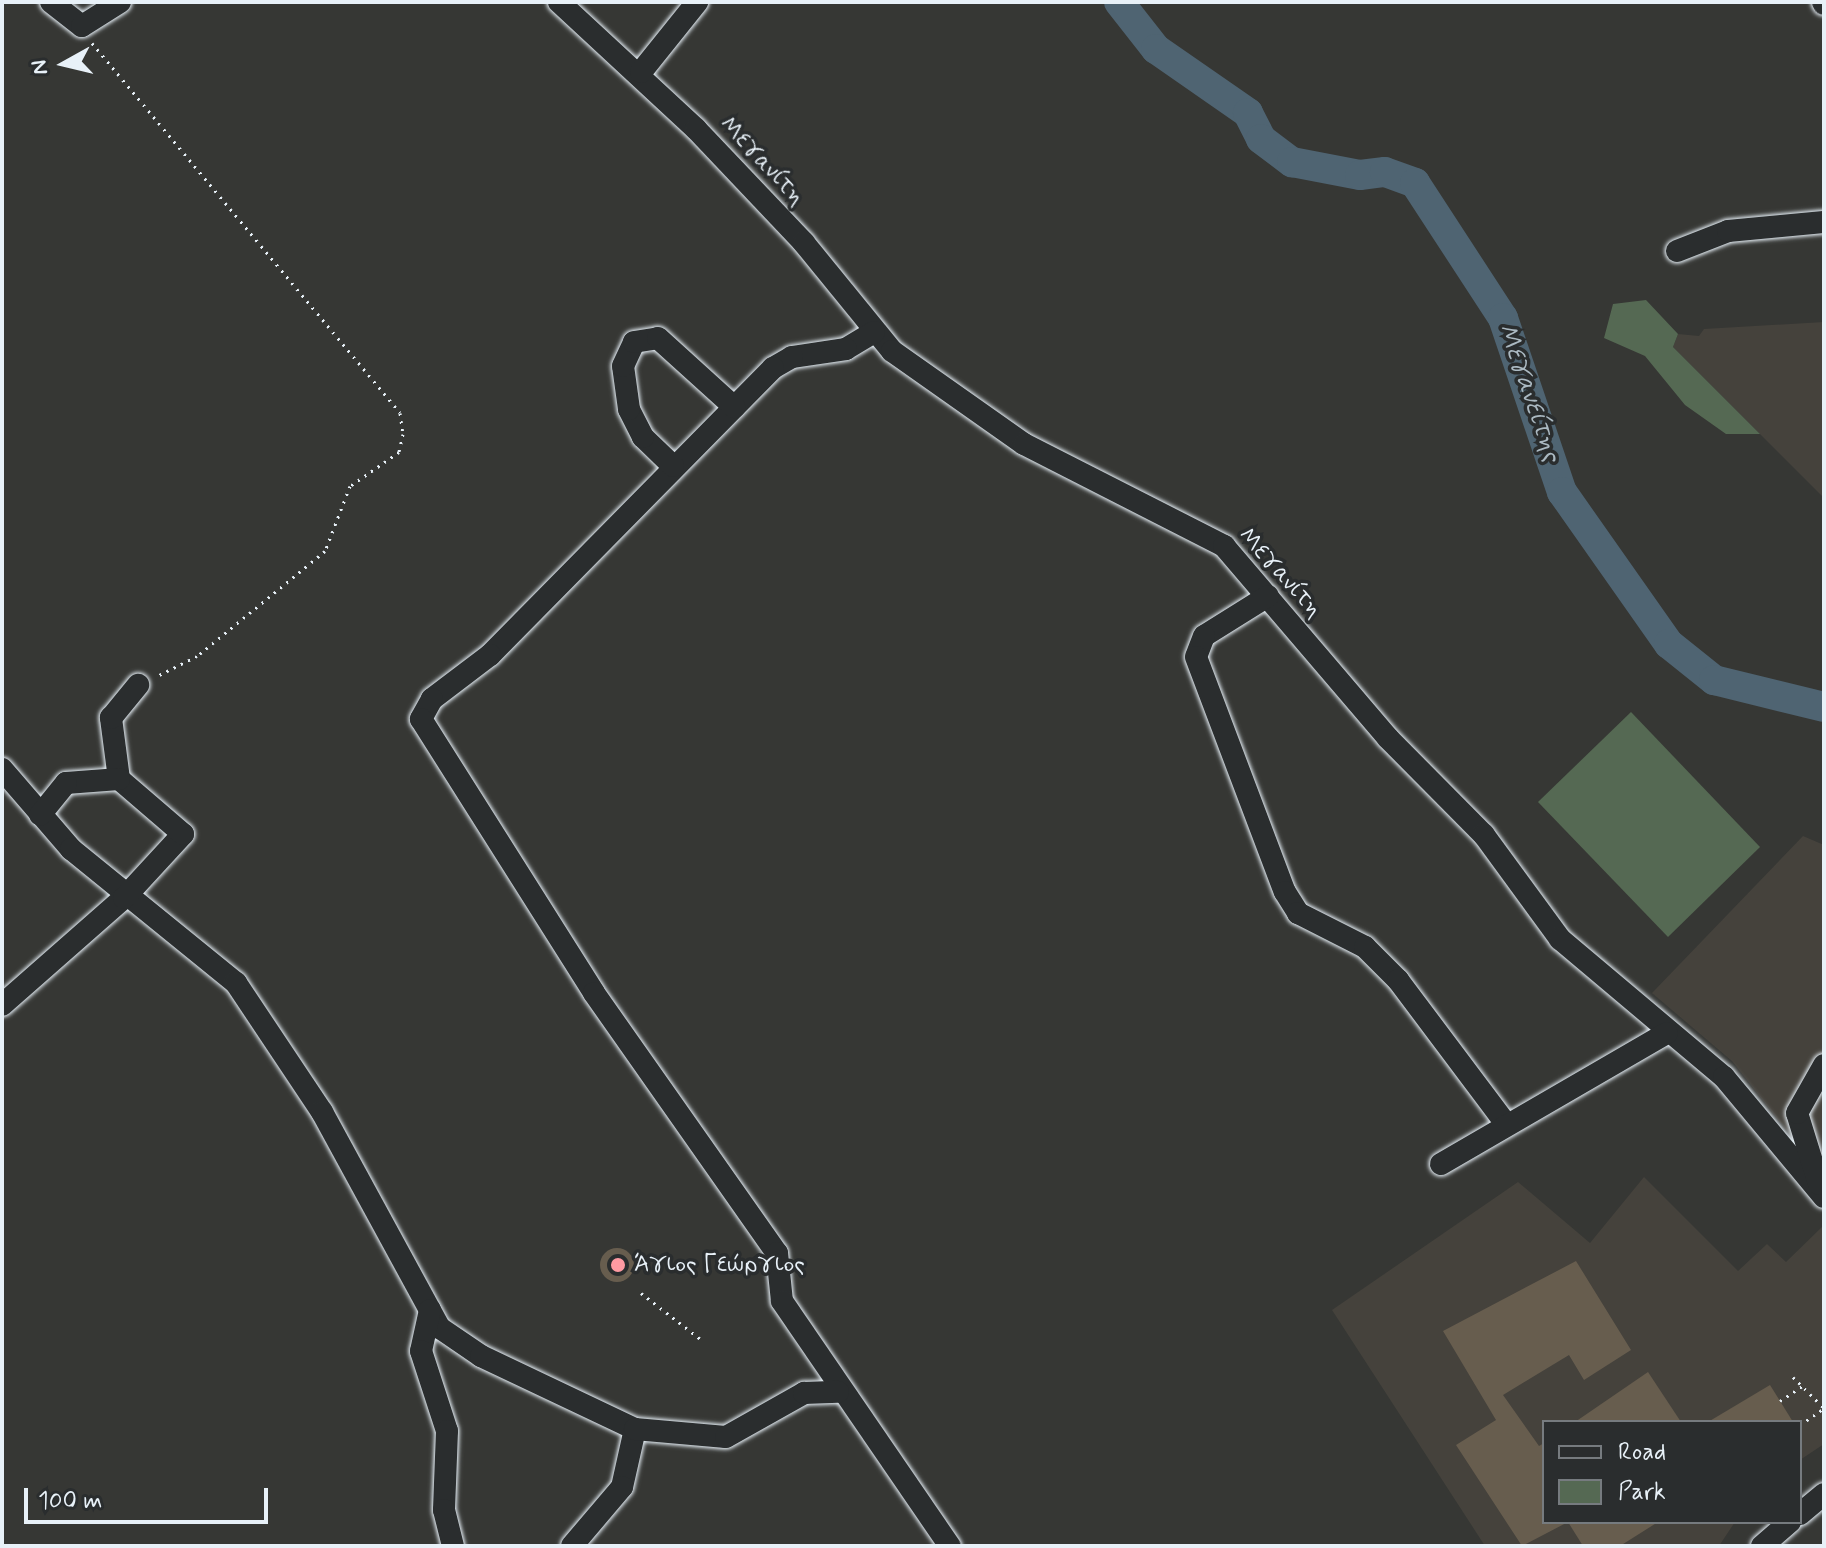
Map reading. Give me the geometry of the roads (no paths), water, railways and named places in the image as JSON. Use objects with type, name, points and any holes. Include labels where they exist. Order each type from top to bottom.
[{"type":"street","points":[[51,2],[82,26],[120,2]]},
{"type":"street","name":"Μεγανίτη","points":[[559,2],[641,72],[804,243],[874,332],[1024,444],[1216,540],[1268,596],[1388,738],[1484,835],[1560,939],[1667,1033],[1724,1077],[1824,1197]]},
{"type":"street","points":[[641,72],[697,2]]},
{"type":"street","points":[[1677,251],[1728,231],[1824,222]]},
{"type":"street","points":[[874,332],[846,349],[781,362],[673,466],[490,655],[432,699],[421,719],[594,993],[777,1253],[779,1295],[838,1392],[930,1507],[950,1546]]},
{"type":"street","points":[[673,466],[643,437],[629,409],[623,366],[634,342],[658,338],[734,407]]},
{"type":"street","points":[[1268,596],[1204,636],[1196,657],[1285,892],[1298,913],[1365,947],[1398,980],[1507,1125]]},
{"type":"street","points":[[2,1005],[124,898],[183,834],[119,779],[112,716],[138,685]]},
{"type":"street","points":[[2,769],[40,815],[124,898],[236,983],[322,1112],[430,1310],[471,1351],[635,1429],[728,1436],[804,1393],[838,1392]]},
{"type":"street","points":[[40,815],[66,783],[119,779]]},
{"type":"street","points":[[1441,1164],[1667,1033]]},
{"type":"street","points":[[1824,1065],[1797,1113],[1824,1197]]},
{"type":"street","points":[[430,1310],[421,1351],[447,1431],[444,1510],[453,1546]]},
{"type":"street","points":[[572,1546],[626,1479],[635,1429]]},
{"type":"street","points":[[1802,1512],[1824,1494]]},
{"type":"street","points":[[1762,1546],[1788,1524]]},
{"type":"waterway","name":"Μεγανείτης","points":[[1119,2],[1156,49],[1248,113],[1261,139],[1292,162],[1360,175],[1385,172],[1415,183],[1503,318],[1562,492],[1669,644],[1714,680],[1824,707]]},
{"type":"place","name":"Άγιος Γεώργιος","points":[[618,1265]]}]
